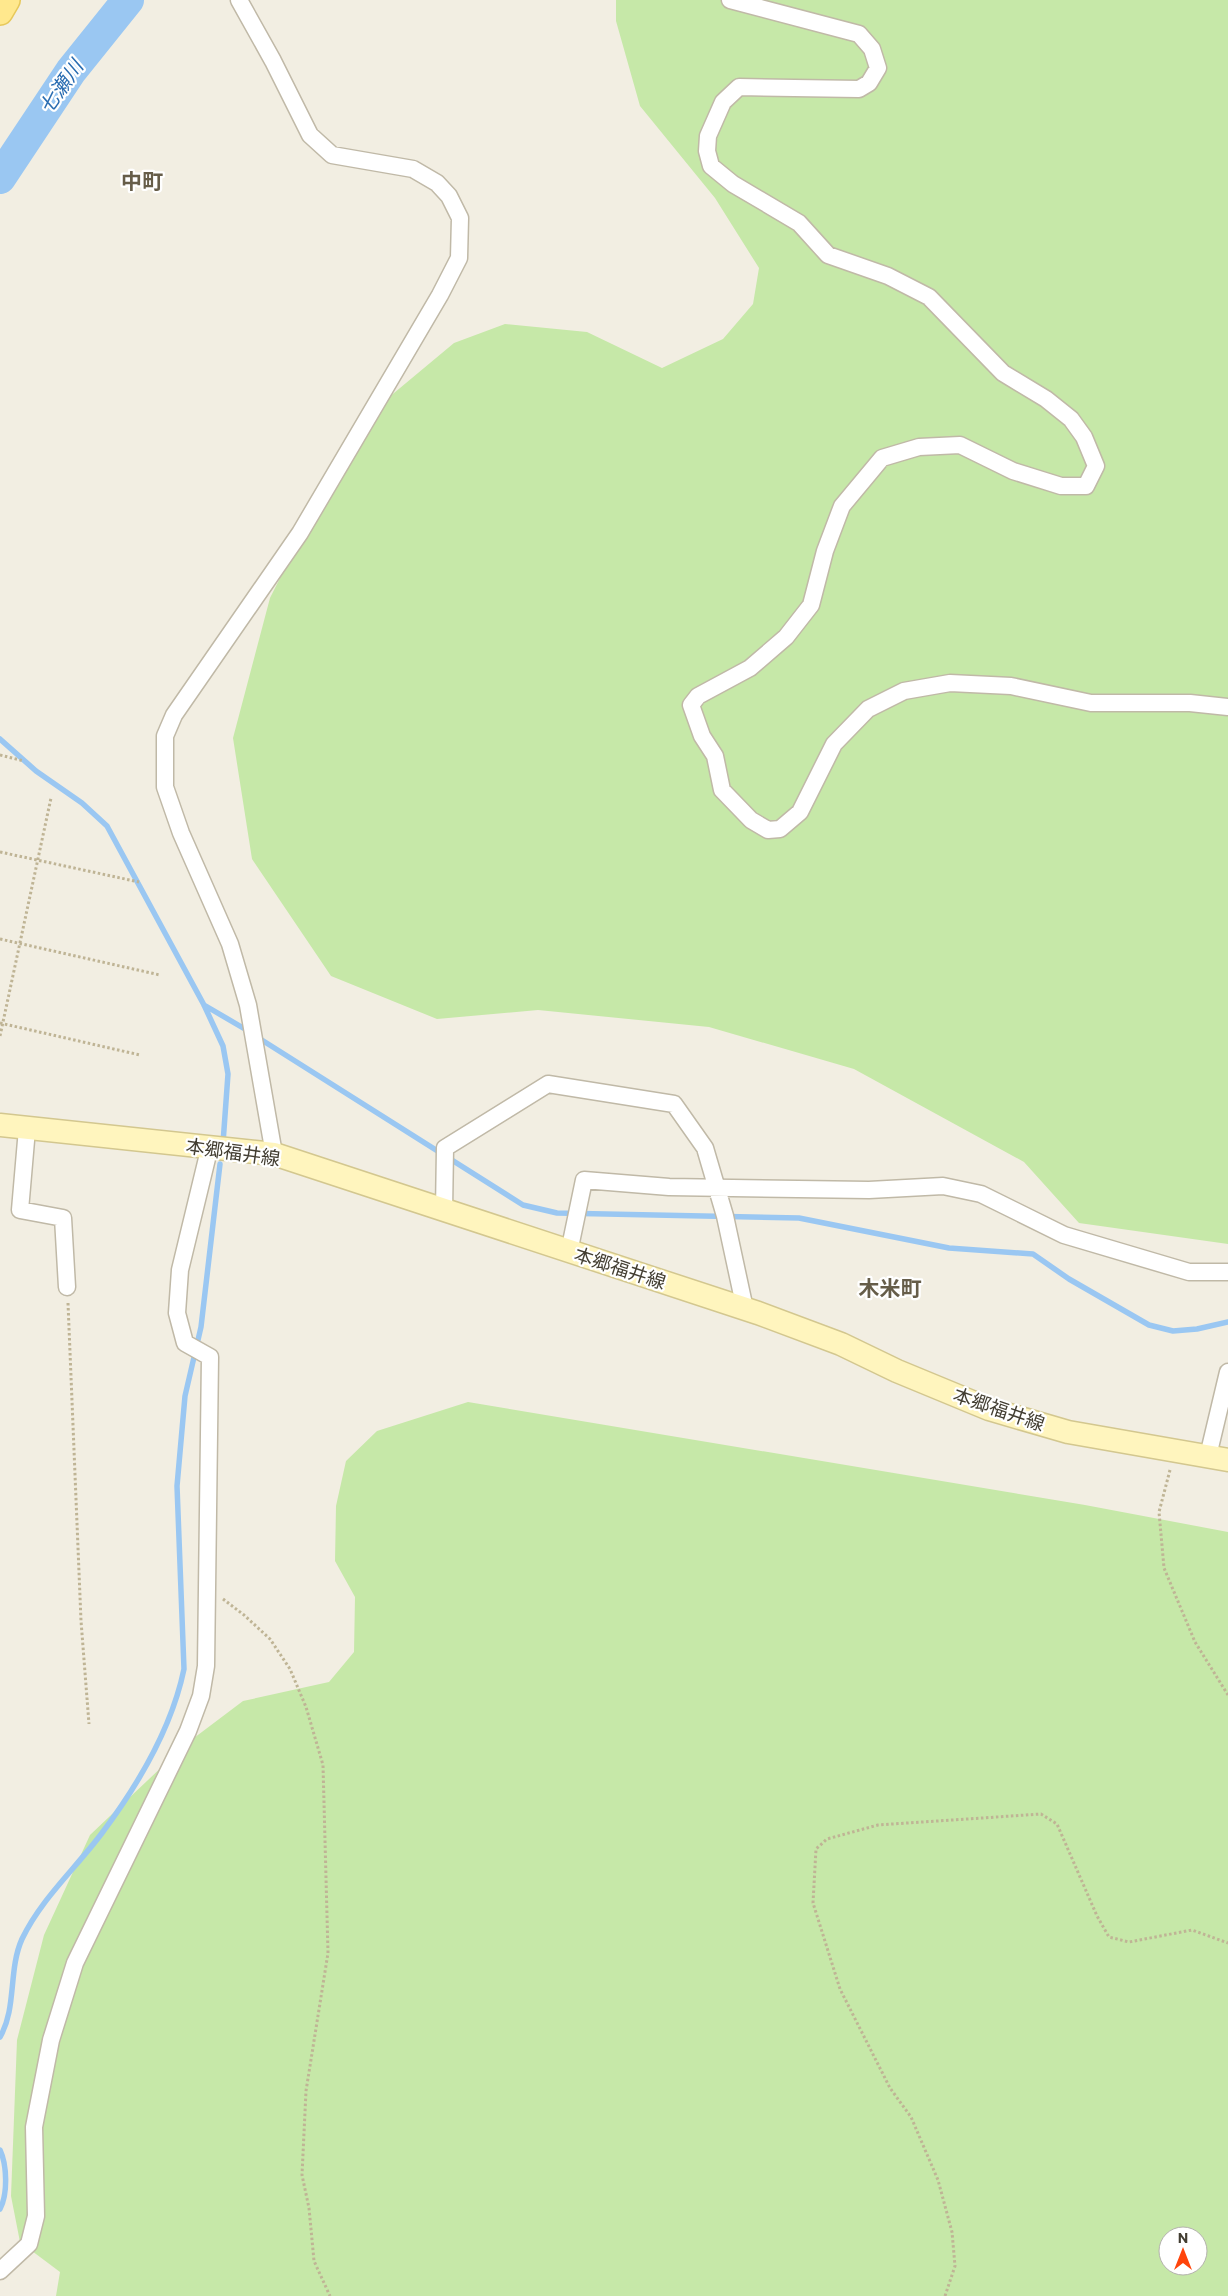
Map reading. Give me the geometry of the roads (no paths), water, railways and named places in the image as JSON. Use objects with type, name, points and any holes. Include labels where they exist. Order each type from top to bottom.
[{"type":"main road","points":[[0,12],[7,0]]},
{"type":"main road","name":"本郷福井線","points":[[0,1125],[146,1142],[210,1146],[274,1154],[745,1309],[841,1344],[897,1371],[989,1409],[1068,1432],[1218,1458]]},
{"type":"street","points":[[239,0],[273,61],[310,135],[332,155],[413,169],[437,183],[448,196],[460,218],[459,258],[440,295],[300,532],[174,715],[166,736],[166,787],[181,833],[230,944],[248,1004],[274,1154]]},
{"type":"street","points":[[730,0],[859,34],[872,49],[878,68],[869,83],[859,89],[739,87],[723,102],[708,136],[707,151],[711,166],[734,184],[799,223],[828,256],[888,276],[929,297],[1003,373],[1046,399],[1071,419],[1084,437],[1096,466],[1086,486],[1061,486],[1012,471],[960,445],[919,447],[882,458],[842,506],[825,551],[811,605],[786,637],[750,668],[698,696],[691,705],[702,736],[714,756],[722,790],[752,820],[768,830],[780,829],[800,812],[834,744],[868,709],[904,691],[950,683],[1011,686],[1091,703],[1190,702],[1228,708]]},
{"type":"street","points":[[444,1211],[445,1148],[548,1084],[674,1104],[705,1148],[716,1186],[745,1309]]},
{"type":"street","points":[[27,1129],[20,1210],[63,1218],[67,1287]]},
{"type":"street","points":[[0,2271],[28,2244],[36,2216],[34,2128],[51,2040],[75,1963],[188,1731],[201,1696],[206,1666],[210,1358],[185,1343],[177,1313],[180,1270],[210,1146]]},
{"type":"street","points":[[569,1252],[584,1180],[669,1187],[716,1186],[869,1190],[943,1186],[981,1194],[1064,1234],[1189,1272],[1228,1272]]},
{"type":"street","points":[[1218,1458],[1228,1372]]},
{"type":"waterway","name":"七瀬川","points":[[0,178],[71,71],[128,0]]},
{"type":"waterway","points":[[0,739],[36,771],[82,803],[107,826],[204,1005],[223,1046],[228,1074],[223,1143]]},
{"type":"waterway","points":[[204,1005],[250,1032]]},
{"type":"waterway","points":[[257,1037],[523,1205],[557,1213],[799,1218],[949,1248],[1033,1254],[1069,1279],[1149,1325],[1173,1331],[1197,1329],[1228,1322]]},
{"type":"waterway","points":[[0,2037],[9,2014],[15,1963],[22,1939],[39,1910],[102,1833],[141,1775],[162,1734],[179,1691],[184,1669],[177,1486],[185,1396],[201,1327],[220,1164]]},
{"type":"waterway","points":[[0,2150],[6,2180],[3,2203],[0,2209]]},
{"type":"district","name":"中町","points":[[142,182]]},
{"type":"district","name":"木米町","points":[[890,1289]]}]
